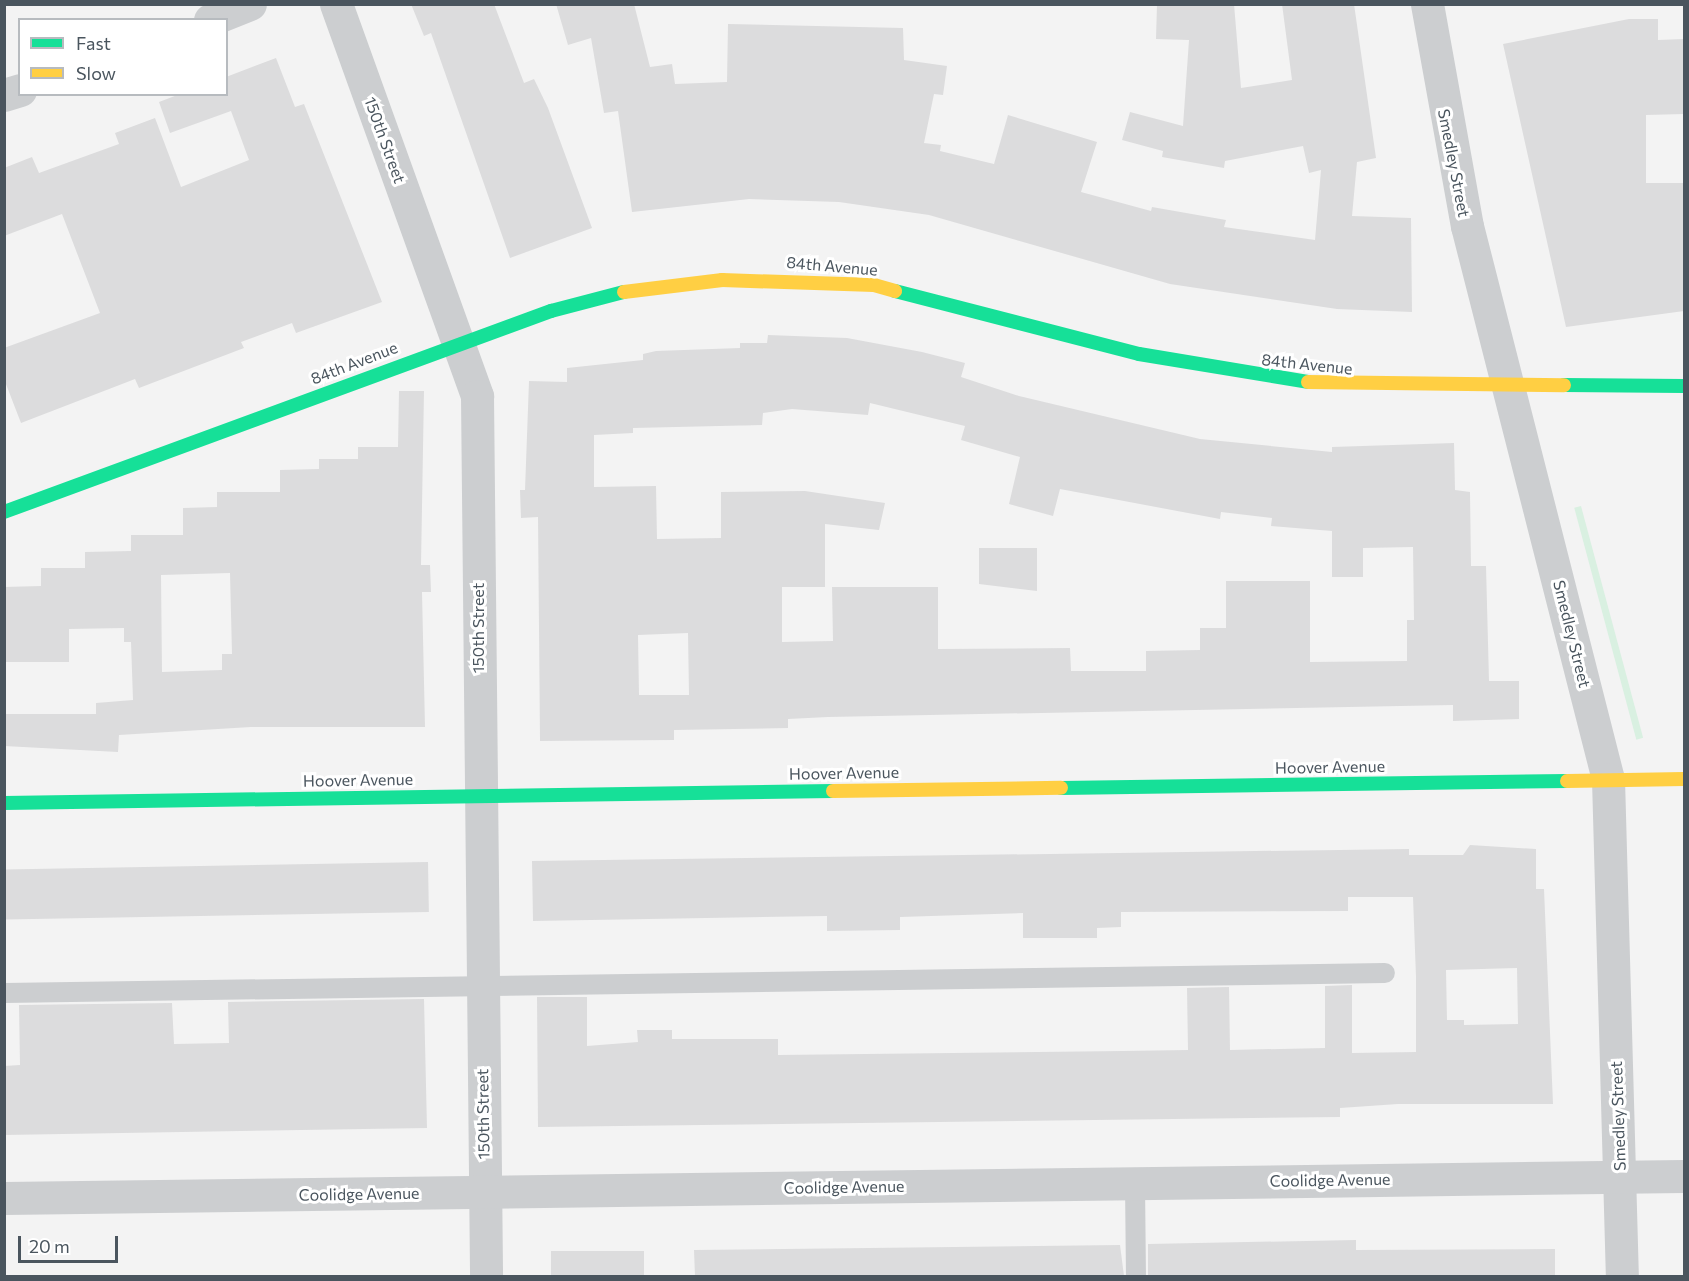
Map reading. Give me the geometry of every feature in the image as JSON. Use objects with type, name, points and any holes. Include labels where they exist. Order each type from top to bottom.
[{"type":"street","points":[[215,18],[250,4]]},
{"type":"street","name":"150th Street","points":[[336,4],[477,396],[479,794],[486,1276]]},
{"type":"street","name":"Smedley Street","points":[[1433,5],[1467,226],[1608,779],[1622,1276]]},
{"type":"street","name":"84th Avenue","points":[[4,512],[457,343],[611,294],[722,280],[807,279],[914,293],[1139,354],[1269,378],[1388,387],[1684,386]]},
{"type":"street","name":"Hoover Avenue","points":[[4,803],[479,794],[1684,779]]},
{"type":"street","name":"Coolidge Avenue","points":[[4,1198],[1684,1176]]},
{"type":"lane","points":[[4,993],[1385,973]]},
{"type":"lane","points":[[1136,1183],[1136,1276]]},
{"type":"green space","points":[[1581,506],[1643,738],[1636,740],[1574,508]]},
{"type":"building","points":[[411,4],[494,4],[524,83],[534,79],[548,108],[592,228],[510,258],[431,33],[424,36]]},
{"type":"building","points":[[556,4],[634,4],[650,67],[672,64],[675,84],[727,82],[728,24],[903,28],[904,60],[947,66],[943,95],[934,94],[924,143],[941,145],[940,151],[994,164],[1008,115],[1097,142],[1081,192],[1151,211],[1152,207],[1226,220],[1224,227],[1315,240],[1321,170],[1309,173],[1303,146],[1225,161],[1224,168],[1162,157],[1163,151],[1122,140],[1130,112],[1183,126],[1189,40],[1156,39],[1157,4],[1234,4],[1241,88],[1292,80],[1282,4],[1354,4],[1376,158],[1357,162],[1352,216],[1411,218],[1412,312],[1337,309],[1170,284],[929,215],[839,202],[749,199],[632,212],[618,111],[604,113],[591,38],[568,45]]},
{"type":"building","points":[[1629,19],[1658,19],[1658,40],[1684,39],[1684,114],[1646,115],[1646,183],[1683,183],[1684,311],[1566,327],[1503,44]]},
{"type":"building","points":[[276,58],[295,107],[304,104],[382,302],[296,333],[292,323],[241,342],[244,348],[139,388],[135,379],[21,423],[4,379],[4,348],[100,313],[62,214],[4,236],[4,168],[32,157],[39,173],[119,144],[115,133],[155,118],[181,187],[249,160],[231,111],[170,133],[159,102],[175,96],[228,96],[228,76]]},
{"type":"building","points":[[768,335],[847,338],[922,352],[965,363],[961,377],[1019,396],[1200,439],[1332,452],[1332,447],[1454,443],[1455,490],[1470,492],[1471,566],[1486,566],[1489,681],[1519,681],[1519,719],[1453,721],[1453,705],[828,717],[788,719],[788,728],[674,730],[674,740],[540,741],[538,517],[521,518],[520,490],[525,490],[529,381],[567,382],[567,368],[643,360],[643,354],[656,351],[740,348],[740,343],[767,343]],"holes":[[[870,403],[965,426],[961,440],[1020,457],[1009,504],[1053,516],[1060,489],[1220,519],[1221,512],[1272,518],[1271,526],[1332,531],[1332,577],[1363,577],[1363,548],[1413,547],[1414,620],[1407,620],[1407,661],[1310,662],[1310,581],[1226,581],[1226,628],[1200,628],[1200,650],[1146,651],[1146,671],[1071,671],[1070,648],[938,649],[938,587],[832,587],[833,641],[782,642],[782,587],[825,587],[825,524],[879,530],[885,503],[805,491],[721,492],[721,538],[657,539],[656,486],[594,487],[594,435],[633,433],[633,428],[762,425],[763,413],[792,409],[868,415]],[[688,633],[689,695],[639,695],[638,635]]]},
{"type":"building","points":[[399,391],[424,391],[421,565],[430,565],[431,592],[422,592],[425,727],[251,727],[119,735],[118,752],[4,746],[4,714],[96,714],[96,703],[133,700],[131,642],[124,642],[124,628],[69,629],[69,662],[4,662],[4,587],[41,586],[41,568],[85,568],[85,552],[131,551],[131,535],[183,535],[183,508],[217,507],[217,492],[280,492],[280,470],[319,469],[319,459],[358,459],[358,447],[398,447]],"holes":[[[230,573],[232,654],[222,654],[222,670],[162,672],[161,575]]]},
{"type":"building","points":[[979,548],[1037,548],[1037,591],[979,584]]},
{"type":"building","points":[[1470,845],[1536,849],[1536,889],[1544,889],[1553,1104],[1398,1104],[1340,1108],[1340,1117],[538,1127],[537,997],[587,997],[587,1046],[638,1042],[637,1030],[672,1030],[672,1039],[778,1039],[778,1055],[1123,1051],[1188,1050],[1187,988],[1229,987],[1230,1050],[1325,1048],[1325,986],[1352,985],[1352,1053],[1416,1052],[1416,977],[1413,897],[1348,897],[1348,911],[1121,912],[1121,927],[1097,928],[1097,938],[1023,938],[1023,913],[900,917],[900,930],[827,931],[827,916],[533,921],[532,861],[1409,849],[1409,855],[1463,855]],"holes":[[[1517,968],[1518,1024],[1464,1025],[1464,1020],[1447,1020],[1446,970]]]},
{"type":"building","points":[[428,862],[429,912],[5,919],[4,869]]},
{"type":"building","points":[[424,999],[427,1128],[4,1135],[4,1066],[20,1065],[19,1005],[172,1003],[174,1044],[229,1043],[228,1002]]},
{"type":"building","points":[[1356,1240],[1356,1250],[1555,1249],[1555,1276],[1148,1276],[1148,1244]]},
{"type":"building","points":[[1120,1245],[1124,1276],[695,1276],[694,1250]]},
{"type":"building","points":[[551,1251],[644,1251],[644,1276],[551,1276]]},
{"type":"traffic: fast","points":[[895,291],[1139,354],[1308,382]]},
{"type":"traffic: fast","points":[[4,512],[551,311],[624,292]]},
{"type":"traffic: fast","points":[[1564,385],[1684,386]]},
{"type":"traffic: fast","points":[[1061,788],[1567,781]]},
{"type":"traffic: fast","points":[[4,803],[833,791]]},
{"type":"traffic: slow","points":[[624,292],[722,280],[874,285],[895,291]]},
{"type":"traffic: slow","points":[[1308,382],[1564,385]]},
{"type":"traffic: slow","points":[[1567,781],[1684,779]]},
{"type":"traffic: slow","points":[[833,791],[1061,788]]}]
